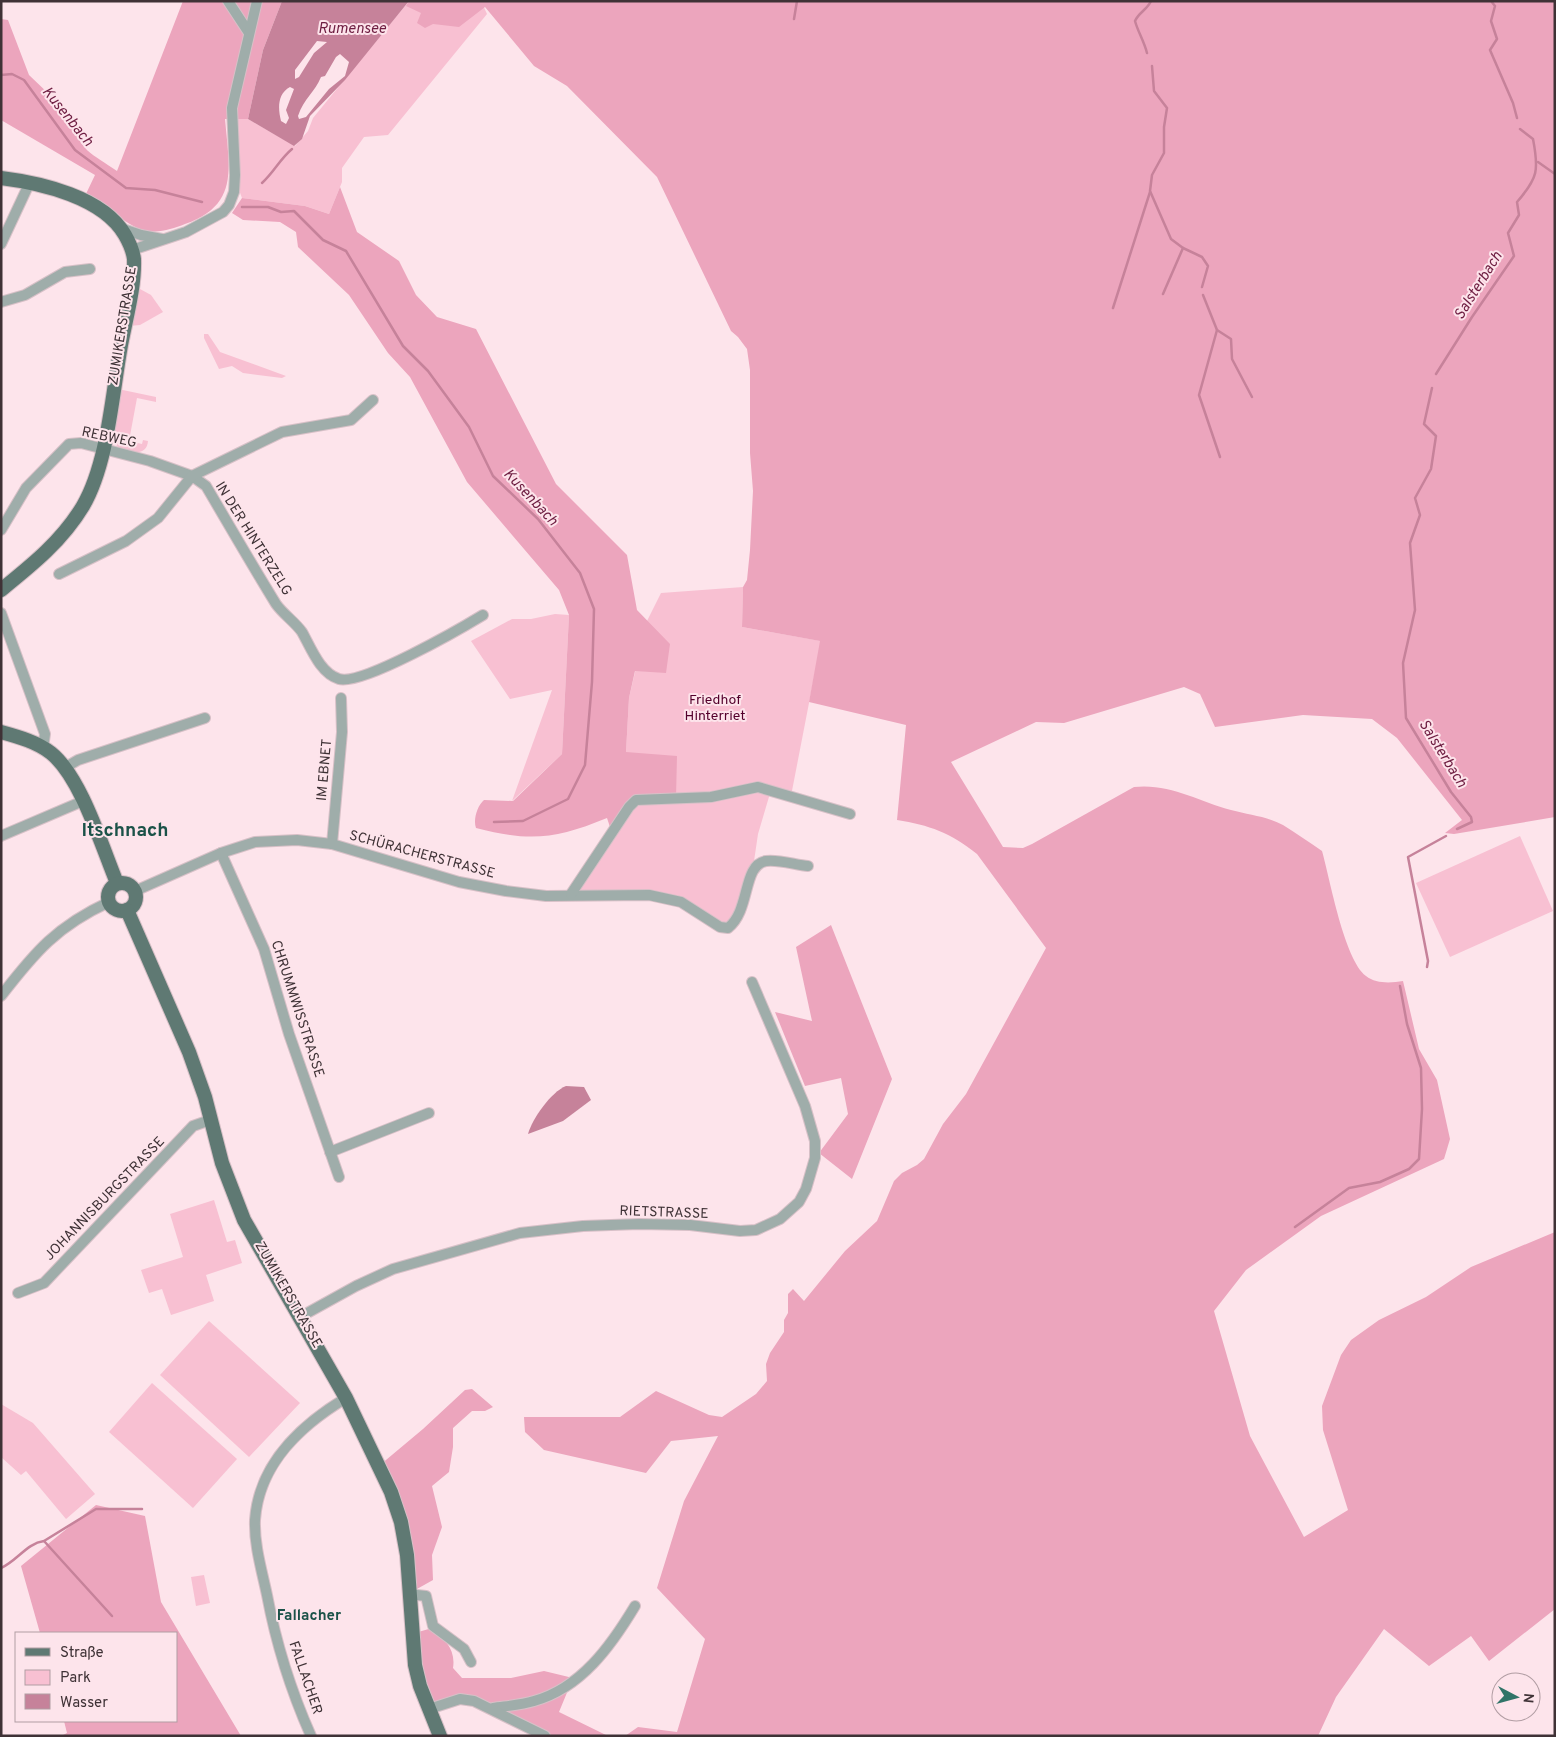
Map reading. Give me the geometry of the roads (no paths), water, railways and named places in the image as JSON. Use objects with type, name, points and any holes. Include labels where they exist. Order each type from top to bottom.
[{"type":"main road","points":[[1,178],[30,182],[83,200],[109,216],[120,228],[132,250]]},
{"type":"main road","name":"ZUMIKERSTRASSE","points":[[1,590],[46,553],[70,526],[95,481],[103,448],[131,287],[134,258],[132,250]]},
{"type":"main road","points":[[1,732],[44,748],[66,767],[83,801],[117,883]]},
{"type":"main road","points":[[117,883],[128,883],[135,891],[135,902],[128,910],[117,910],[109,902],[109,891],[117,883]]},
{"type":"main road","name":"ZUMIKERSTRASSE","points":[[128,910],[190,1052],[205,1097],[222,1163],[244,1220],[346,1398],[379,1464],[401,1522],[407,1555],[412,1644],[420,1686],[440,1736]]},
{"type":"street","points":[[228,1],[249,33]]},
{"type":"street","name":"ZUMIKERSTRASSE","points":[[132,250],[204,223],[223,212],[228,206],[234,192],[236,175],[232,108],[257,1]]},
{"type":"street","points":[[1,244],[30,182]]},
{"type":"street","points":[[120,228],[150,237],[165,239]]},
{"type":"street","points":[[1,302],[25,295],[66,272],[90,269]]},
{"type":"street","name":"IN DER HINTERZELG","points":[[59,574],[126,541],[171,505],[192,476],[282,432],[351,420],[374,400]]},
{"type":"street","name":"REBWEG","points":[[1,530],[26,488],[69,444],[81,443],[103,448],[192,476]]},
{"type":"street","name":"IN DER HINTERZELG","points":[[192,476],[206,486],[278,606],[300,630],[327,673],[339,679],[354,680],[456,632],[483,615]]},
{"type":"street","points":[[1,613],[45,734],[44,748]]},
{"type":"street","name":"IM EBNET","points":[[332,844],[342,732],[341,698]]},
{"type":"street","points":[[66,767],[78,760],[205,718]]},
{"type":"street","points":[[571,894],[633,804],[642,799],[711,797],[758,787],[850,814]]},
{"type":"street","points":[[1,836],[83,801]]},
{"type":"street","name":"SCHÜRACHERSTRASSE","points":[[135,891],[221,853],[255,842],[297,840],[332,844],[459,882],[546,896],[571,894],[649,896],[681,902],[720,927],[728,928],[740,915],[747,893],[750,874],[759,863],[767,860],[808,866]]},
{"type":"street","name":"CHRUMMWISSTRASSE","points":[[221,853],[264,949],[289,1034],[339,1177]]},
{"type":"street","points":[[1,996],[28,961],[50,938],[67,925],[109,902]]},
{"type":"street","name":"RIETSTRASSE","points":[[300,1317],[356,1286],[386,1272],[520,1233],[583,1226],[639,1224],[690,1225],[740,1231],[762,1228],[780,1219],[799,1202],[806,1190],[815,1158],[815,1141],[805,1106],[752,982]]},
{"type":"street","points":[[330,1152],[429,1113]]},
{"type":"street","name":"JOHANNISBURGSTRASSE","points":[[18,1293],[44,1283],[193,1126],[210,1120]]},
{"type":"street","name":"FALLACHER","points":[[311,1736],[287,1673],[272,1619],[256,1540],[255,1520],[261,1490],[274,1462],[286,1445],[300,1431],[346,1398]]},
{"type":"street","points":[[408,1594],[426,1596],[433,1626],[464,1649],[471,1662]]},
{"type":"street","points":[[493,1708],[534,1702],[563,1689],[596,1661],[616,1638],[635,1606]]},
{"type":"street","points":[[429,1709],[460,1699],[474,1701],[493,1708],[545,1736]]},
{"type":"water","name":"Rumensee","points":[[282,1],[409,1],[345,80],[310,116],[302,139],[294,146],[248,119],[263,50]],"holes":[[[317,41],[327,42],[314,53],[299,77],[295,79],[295,70]],[[340,54],[349,62],[345,76],[329,89],[306,117],[299,119],[298,116],[303,104],[321,77],[325,76],[336,57]],[[290,87],[294,89],[286,110],[289,118],[286,124],[281,121],[279,112],[281,98]]]},
{"type":"water","points":[[566,1086],[584,1087],[591,1100],[563,1121],[528,1134],[548,1100]]},
{"type":"waterway","points":[[794,19],[797,1]]},
{"type":"waterway","name":"Salsterbach","points":[[1147,53],[1135,21],[1151,1]]},
{"type":"waterway","name":"Salsterbach","points":[[1491,1],[1495,6],[1491,21],[1497,39],[1490,50],[1513,103],[1517,118]]},
{"type":"waterway","name":"Salsterbach","points":[[1152,66],[1154,91],[1167,108],[1164,127],[1164,153],[1152,175],[1150,191],[1171,239],[1183,248],[1202,257],[1208,266],[1202,287]]},
{"type":"waterway","name":"Kusenbach","points":[[1,75],[12,74],[24,80],[75,150],[126,188],[155,190],[202,202]]},
{"type":"waterway","name":"Salsterbach","points":[[1436,374],[1514,256],[1508,233],[1519,215],[1517,202],[1533,180],[1536,166],[1533,139],[1520,129]]},
{"type":"waterway","points":[[262,183],[292,149]]},
{"type":"waterway","points":[[1538,162],[1555,174]]},
{"type":"waterway","points":[[1113,308],[1150,192]]},
{"type":"waterway","name":"Kusenbach","points":[[242,207],[268,207],[281,212],[294,211],[323,240],[346,251],[403,346],[428,371],[469,427],[493,476],[538,519],[580,573],[594,609],[592,682],[585,765],[568,799],[523,821],[494,822]]},
{"type":"waterway","points":[[1163,294],[1183,248]]},
{"type":"waterway","points":[[1203,295],[1217,330],[1199,395],[1220,457]]},
{"type":"waterway","points":[[1217,330],[1231,339],[1232,359],[1252,397]]},
{"type":"waterway","name":"Salsterbach","points":[[1432,388],[1424,424],[1436,436],[1431,469],[1415,498],[1420,515],[1410,543],[1415,610],[1403,663],[1406,718],[1451,792],[1471,817],[1472,822],[1457,829]]},
{"type":"waterway","points":[[1427,967],[1428,961],[1408,857],[1446,836]]},
{"type":"waterway","points":[[1295,1227],[1349,1188],[1380,1182],[1409,1169],[1419,1159],[1422,1109],[1421,1068],[1407,1024],[1400,986]]},
{"type":"waterway","points":[[1,1568],[32,1545],[44,1541],[96,1509],[142,1509]]},
{"type":"waterway","points":[[44,1541],[112,1616]]},
{"type":"district","name":"Itschnach","points":[[125,831]]},
{"type":"district","name":"Fallacher","points":[[309,1616]]},
{"type":"park label","name":"Friedhof Hinterriet","points":[[715,708]]}]
